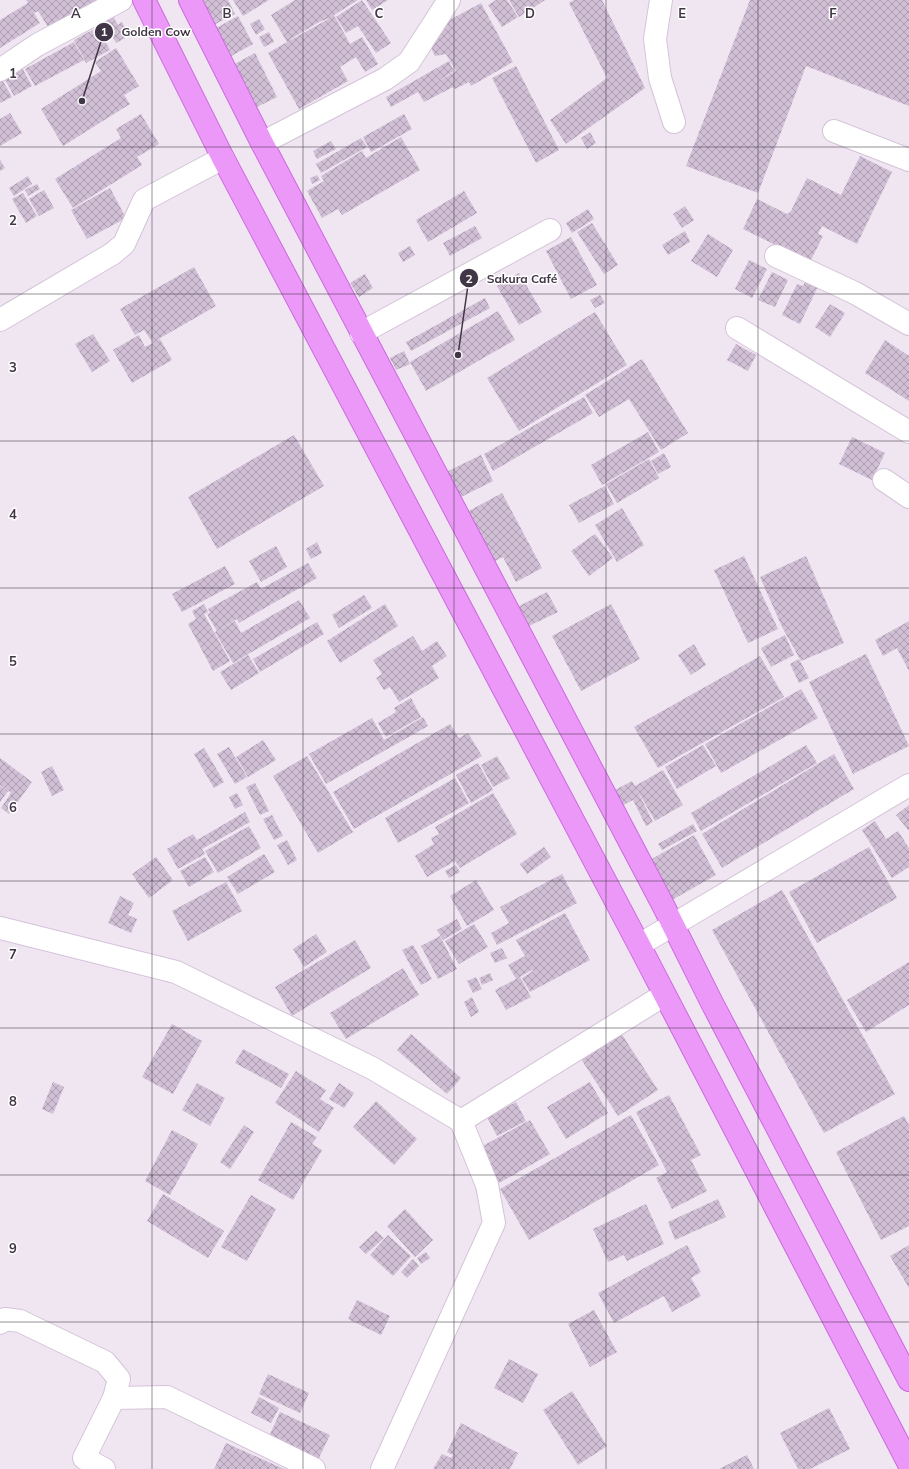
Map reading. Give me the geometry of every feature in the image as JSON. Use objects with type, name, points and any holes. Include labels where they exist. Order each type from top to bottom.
[{"type":"main road","points":[[144,0],[222,158],[639,944],[664,995],[909,1464]]},
{"type":"main road","points":[[190,0],[262,143],[673,925],[712,1003],[909,1380]]},
{"type":"street","points":[[0,70],[36,45],[121,0]]},
{"type":"street","points":[[262,143],[385,79],[409,62],[449,0]]},
{"type":"street","points":[[661,0],[655,39],[660,78],[674,122]]},
{"type":"street","points":[[834,131],[909,160]]},
{"type":"street","points":[[0,320],[112,254],[124,244],[144,200],[222,158]]},
{"type":"street","points":[[362,333],[550,230]]},
{"type":"street","points":[[776,256],[855,293],[909,324]]},
{"type":"street","points":[[737,328],[909,432]]},
{"type":"street","points":[[884,480],[909,497]]},
{"type":"street","points":[[639,944],[909,785]]},
{"type":"street","points":[[0,928],[176,972],[372,1068],[460,1121],[487,1186],[494,1223],[382,1469]]},
{"type":"street","points":[[460,1121],[664,995]]},
{"type":"street","points":[[0,1323],[5,1319],[20,1321],[106,1362],[119,1379],[114,1398],[79,1463],[104,1469]]},
{"type":"street","points":[[114,1398],[167,1397],[314,1469]]},
{"type":"building","points":[[26,0],[98,0],[53,35],[38,11],[34,13],[40,23],[0,48],[0,20],[28,3]]},
{"type":"building","points":[[191,0],[228,0],[235,14],[206,29]]},
{"type":"building","points":[[233,0],[269,0],[243,16]]},
{"type":"building","points":[[295,0],[358,0],[334,15],[350,44],[362,37],[378,64],[365,72],[356,57],[340,67],[348,81],[299,109],[268,53],[287,42],[271,15]],"holes":[[[330,18],[291,40],[319,22]]]},
{"type":"building","points":[[362,0],[391,43],[376,53],[358,26],[346,33],[336,17]]},
{"type":"building","points":[[366,0],[388,0],[372,10]]},
{"type":"building","points":[[496,0],[507,0],[518,17],[502,27],[488,5]]},
{"type":"building","points":[[509,0],[545,0],[519,17]]},
{"type":"building","points":[[574,0],[602,0],[645,88],[566,144],[550,120],[607,78],[569,3]]},
{"type":"building","points":[[750,0],[909,0],[909,106],[806,66],[758,193],[686,166]]},
{"type":"building","points":[[481,3],[513,62],[471,86],[469,82],[455,89],[453,87],[424,102],[418,92],[391,107],[386,97],[449,61],[454,71],[433,84],[456,71],[446,54],[435,56],[428,42],[433,29]]},
{"type":"building","points":[[110,11],[118,25],[122,22],[128,33],[124,35],[125,38],[116,43],[101,16]]},
{"type":"building","points":[[238,16],[253,44],[224,60],[209,32]]},
{"type":"building","points":[[259,19],[265,29],[256,35],[250,24]]},
{"type":"building","points":[[98,27],[110,50],[86,63],[74,40]]},
{"type":"building","points":[[269,32],[274,42],[264,47],[259,37]]},
{"type":"building","points":[[74,42],[84,60],[35,86],[25,69]]},
{"type":"building","points":[[116,48],[139,86],[124,95],[130,104],[63,146],[41,109],[101,71],[95,62]]},
{"type":"building","points":[[255,53],[277,97],[253,109],[231,66]]},
{"type":"building","points":[[20,64],[32,86],[14,96],[2,74]]},
{"type":"building","points":[[516,66],[559,150],[536,163],[492,78]]},
{"type":"building","points":[[0,76],[12,97],[0,103]]},
{"type":"building","points":[[10,113],[22,133],[0,146],[0,119]]},
{"type":"building","points":[[141,114],[159,144],[137,157],[142,165],[73,208],[55,179],[121,138],[116,129]]},
{"type":"building","points":[[404,114],[412,129],[371,152],[363,137]]},
{"type":"building","points":[[590,132],[596,143],[587,149],[581,138]]},
{"type":"building","points":[[401,137],[420,170],[342,215],[338,209],[322,218],[307,191],[324,181],[321,176],[362,151],[366,158]]},
{"type":"building","points":[[361,138],[367,147],[321,173],[316,164]]},
{"type":"building","points":[[331,141],[336,149],[317,159],[313,151]]},
{"type":"building","points":[[860,156],[892,172],[857,244],[822,226],[818,234],[823,236],[810,262],[743,229],[757,199],[787,214],[791,211],[807,178],[841,195]]},
{"type":"building","points":[[0,160],[5,168],[0,171]]},
{"type":"building","points":[[317,175],[320,180],[312,184],[310,178]]},
{"type":"building","points":[[28,176],[32,184],[14,196],[9,188]]},
{"type":"building","points":[[37,184],[40,189],[28,196],[25,190]]},
{"type":"building","points":[[110,188],[126,218],[87,239],[71,210]]},
{"type":"building","points":[[44,190],[54,208],[39,216],[29,199]]},
{"type":"building","points":[[464,191],[477,213],[428,242],[416,220]]},
{"type":"building","points":[[23,193],[37,216],[26,223],[12,199]]},
{"type":"building","points":[[685,206],[694,220],[682,228],[673,214]]},
{"type":"building","points":[[588,209],[594,219],[572,233],[566,223]]},
{"type":"building","points":[[592,223],[618,265],[604,274],[577,232]]},
{"type":"building","points":[[475,226],[482,238],[450,256],[443,243]]},
{"type":"building","points":[[685,231],[690,242],[668,255],[662,245]]},
{"type":"building","points":[[708,234],[733,250],[717,277],[691,261]]},
{"type":"building","points":[[571,237],[597,285],[571,299],[546,251]]},
{"type":"building","points":[[410,246],[415,255],[403,262],[398,253]]},
{"type":"building","points":[[749,260],[767,269],[752,298],[735,289]]},
{"type":"building","points":[[194,267],[216,306],[155,341],[160,339],[172,360],[132,383],[113,350],[139,335],[145,347],[153,343],[144,330],[135,335],[120,309]]},
{"type":"building","points":[[772,272],[788,280],[775,307],[758,300]]},
{"type":"building","points":[[519,273],[542,312],[519,325],[497,286]]},
{"type":"building","points":[[365,274],[373,288],[359,297],[350,283]]},
{"type":"building","points":[[809,274],[821,280],[800,324],[782,315],[797,284],[803,286]]},
{"type":"building","points":[[600,295],[605,303],[595,308],[590,300]]},
{"type":"building","points":[[485,298],[490,308],[411,351],[406,342]]},
{"type":"building","points":[[830,304],[845,313],[830,337],[815,327]]},
{"type":"building","points":[[498,311],[515,340],[426,391],[410,362]]},
{"type":"building","points":[[595,312],[627,365],[519,431],[487,378]]},
{"type":"building","points":[[93,334],[110,361],[92,372],[75,344]]},
{"type":"building","points":[[885,340],[909,356],[909,401],[865,373]]},
{"type":"building","points":[[736,344],[756,355],[748,371],[727,360]]},
{"type":"building","points":[[404,351],[410,364],[396,370],[390,358]]},
{"type":"building","points":[[642,359],[688,433],[661,450],[629,399],[599,417],[585,395]]},
{"type":"building","points":[[584,397],[593,413],[493,471],[484,454]]},
{"type":"building","points":[[648,432],[659,452],[602,485],[591,465]]},
{"type":"building","points":[[294,435],[324,486],[217,549],[188,497]]},
{"type":"building","points":[[852,437],[885,453],[872,480],[839,464]]},
{"type":"building","points":[[664,453],[671,467],[658,474],[651,461]]},
{"type":"building","points":[[481,455],[493,481],[455,500],[442,474]]},
{"type":"building","points":[[649,459],[659,478],[617,503],[606,484]]},
{"type":"building","points":[[605,486],[614,504],[579,523],[569,505]]},
{"type":"building","points":[[502,493],[542,568],[516,582],[503,557],[493,562],[467,512]]},
{"type":"building","points":[[622,508],[644,545],[617,562],[595,525]]},
{"type":"building","points":[[595,534],[613,558],[589,576],[571,551]]},
{"type":"building","points":[[317,542],[322,553],[311,559],[306,549]]},
{"type":"building","points":[[276,546],[287,567],[261,582],[249,561]]},
{"type":"building","points":[[744,556],[778,629],[748,643],[714,570]]},
{"type":"building","points":[[806,556],[844,643],[801,661],[782,627],[760,577]]},
{"type":"building","points":[[308,563],[317,578],[239,623],[237,619],[217,631],[207,614],[210,613],[208,609],[257,582],[261,589]]},
{"type":"building","points":[[225,566],[235,584],[182,612],[172,594]]},
{"type":"building","points":[[547,592],[558,612],[527,627],[517,607]]},
{"type":"building","points":[[364,595],[372,608],[339,628],[332,615]]},
{"type":"building","points":[[299,600],[310,618],[233,663],[215,632],[235,621],[241,633]]},
{"type":"building","points":[[204,604],[208,612],[204,614],[230,661],[213,671],[188,624],[196,619],[192,611]]},
{"type":"building","points":[[385,604],[398,626],[340,663],[327,641]]},
{"type":"building","points":[[611,604],[640,659],[581,691],[552,636]]},
{"type":"building","points":[[909,621],[909,671],[897,648],[883,656],[875,640]]},
{"type":"building","points":[[317,622],[324,634],[260,672],[253,659]]},
{"type":"building","points":[[785,635],[794,655],[771,667],[761,648]]},
{"type":"building","points":[[413,636],[422,651],[437,641],[447,656],[432,666],[439,678],[399,702],[390,687],[384,690],[376,678],[382,674],[373,660]]},
{"type":"building","points":[[694,644],[706,665],[691,675],[678,655]]},
{"type":"building","points":[[866,654],[909,746],[853,774],[809,682]]},
{"type":"building","points":[[248,655],[259,673],[231,690],[220,672]]},
{"type":"building","points":[[760,656],[784,697],[658,768],[634,727]]},
{"type":"building","points":[[799,659],[809,678],[799,683],[790,664]]},
{"type":"building","points":[[801,689],[818,718],[721,773],[705,744]]},
{"type":"building","points":[[411,698],[421,717],[386,737],[378,723],[396,712],[394,708]]},
{"type":"building","points":[[423,717],[428,726],[326,784],[309,754],[372,718],[384,740]]},
{"type":"building","points":[[450,724],[459,738],[468,733],[482,756],[354,829],[333,792]]},
{"type":"building","points":[[263,740],[276,760],[248,777],[236,757]]},
{"type":"building","points":[[703,745],[716,766],[677,789],[665,767]]},
{"type":"building","points":[[806,745],[817,763],[701,831],[691,813]]},
{"type":"building","points":[[229,747],[247,777],[235,784],[217,754]]},
{"type":"building","points":[[204,748],[224,782],[214,788],[194,754]]},
{"type":"building","points":[[834,754],[854,789],[722,868],[702,834]]},
{"type":"building","points":[[307,756],[353,832],[318,853],[273,776]]},
{"type":"building","points":[[497,756],[510,778],[493,787],[481,765]]},
{"type":"building","points":[[0,758],[32,782],[9,814],[1,808],[11,793],[0,785]]},
{"type":"building","points":[[478,763],[493,790],[471,803],[456,775]]},
{"type":"building","points":[[52,766],[64,790],[52,796],[41,772]]},
{"type":"building","points":[[663,770],[683,805],[655,821],[636,788],[653,822],[646,826],[633,800],[620,807],[613,791],[632,781],[635,786]]},
{"type":"building","points":[[455,778],[469,803],[398,843],[385,818]]},
{"type":"building","points":[[255,783],[269,811],[260,815],[246,787]]},
{"type":"building","points":[[0,786],[8,791],[0,802]]},
{"type":"building","points":[[237,793],[243,805],[235,809],[229,797]]},
{"type":"building","points":[[493,793],[517,834],[460,868],[455,861],[427,877],[415,856],[434,844],[431,838],[439,834],[435,827]]},
{"type":"building","points":[[909,805],[909,831],[896,815]]},
{"type":"building","points":[[245,812],[250,822],[202,849],[205,854],[178,869],[167,849],[193,834],[197,840]]},
{"type":"building","points":[[272,815],[283,836],[274,840],[263,819]]},
{"type":"building","points":[[875,821],[886,839],[898,831],[909,848],[909,867],[892,878],[862,830]]},
{"type":"building","points":[[693,824],[697,831],[662,850],[658,844]]},
{"type":"building","points":[[249,826],[261,848],[218,873],[205,851]]},
{"type":"building","points":[[694,835],[716,875],[672,900],[650,860]]},
{"type":"building","points":[[287,840],[297,860],[288,865],[277,845]]},
{"type":"building","points":[[544,847],[551,857],[527,874],[520,864]]},
{"type":"building","points":[[869,847],[897,898],[817,943],[789,892]]},
{"type":"building","points":[[264,854],[275,872],[238,894],[227,877]]},
{"type":"building","points":[[156,857],[173,880],[149,898],[132,874]]},
{"type":"building","points":[[205,857],[214,872],[189,887],[180,871]]},
{"type":"building","points":[[456,865],[460,872],[449,878],[445,871]]},
{"type":"building","points":[[562,874],[577,903],[497,945],[491,933],[509,923],[500,907]]},
{"type":"building","points":[[476,880],[494,910],[467,926],[450,896]]},
{"type":"building","points":[[226,882],[242,911],[188,941],[172,911]]},
{"type":"building","points":[[782,890],[895,1094],[824,1133],[712,930]]},
{"type":"building","points":[[120,896],[134,903],[128,915],[137,919],[131,933],[108,923]]},
{"type":"building","points":[[565,913],[590,960],[530,992],[522,978],[533,971],[532,970],[516,979],[508,965],[525,956],[516,940]]},
{"type":"building","points":[[457,919],[462,929],[443,940],[437,930]]},
{"type":"building","points":[[474,924],[488,947],[459,964],[445,941]]},
{"type":"building","points":[[316,934],[327,952],[304,967],[293,949]]},
{"type":"building","points":[[440,936],[457,969],[438,979],[421,946]]},
{"type":"building","points":[[355,940],[371,968],[292,1016],[275,987]]},
{"type":"building","points":[[413,945],[432,979],[421,985],[402,950]]},
{"type":"building","points":[[502,948],[507,958],[495,963],[490,953]]},
{"type":"building","points":[[909,962],[909,1005],[866,1032],[847,1000]]},
{"type":"building","points":[[403,968],[419,995],[346,1039],[330,1013]]},
{"type":"building","points":[[490,973],[493,980],[482,985],[479,978]]},
{"type":"building","points":[[476,977],[482,989],[473,993],[467,981]]},
{"type":"building","points":[[520,977],[531,997],[506,1010],[495,990]]},
{"type":"building","points":[[472,997],[479,1012],[471,1017],[464,1002]]},
{"type":"building","points":[[172,1024],[202,1041],[173,1094],[142,1077]]},
{"type":"building","points":[[621,1033],[658,1090],[618,1116],[581,1059]]},
{"type":"building","points":[[411,1034],[461,1078],[447,1094],[397,1050]]},
{"type":"building","points":[[243,1049],[289,1074],[281,1088],[235,1063]]},
{"type":"building","points":[[296,1071],[326,1090],[320,1099],[334,1108],[319,1132],[275,1103]]},
{"type":"building","points":[[53,1082],[64,1087],[53,1114],[42,1109]]},
{"type":"building","points":[[590,1082],[608,1113],[566,1139],[547,1107]]},
{"type":"building","points":[[197,1083],[225,1098],[210,1126],[182,1110]]},
{"type":"building","points":[[339,1083],[354,1093],[344,1108],[329,1099]]},
{"type":"building","points":[[669,1095],[701,1155],[691,1160],[707,1191],[672,1209],[656,1178],[667,1172],[636,1112]]},
{"type":"building","points":[[376,1101],[417,1139],[394,1165],[353,1127]]},
{"type":"building","points":[[516,1102],[526,1121],[497,1136],[487,1117]]},
{"type":"building","points":[[631,1115],[659,1165],[529,1240],[500,1189]]},
{"type":"building","points":[[904,1116],[909,1125],[909,1226],[881,1240],[836,1152]]},
{"type":"building","points":[[530,1120],[550,1154],[499,1183],[479,1148]]},
{"type":"building","points":[[291,1122],[317,1137],[312,1144],[322,1150],[293,1200],[258,1180]]},
{"type":"building","points":[[244,1125],[254,1132],[230,1169],[220,1162]]},
{"type":"building","points":[[172,1130],[198,1144],[170,1195],[145,1181]]},
{"type":"building","points":[[163,1194],[224,1231],[208,1258],[147,1221]]},
{"type":"building","points":[[251,1195],[276,1209],[247,1261],[221,1247]]},
{"type":"building","points":[[718,1199],[726,1217],[675,1240],[668,1222]]},
{"type":"building","points":[[646,1204],[664,1244],[627,1261],[624,1255],[608,1262],[593,1229]]},
{"type":"building","points":[[405,1209],[433,1240],[415,1257],[387,1226]]},
{"type":"building","points":[[376,1231],[384,1238],[366,1254],[359,1247]]},
{"type":"building","points":[[388,1235],[411,1256],[393,1276],[370,1255]]},
{"type":"building","points":[[687,1245],[701,1272],[691,1278],[701,1296],[672,1312],[664,1296],[614,1323],[598,1293]]},
{"type":"building","points":[[909,1245],[909,1288],[890,1256]]},
{"type":"building","points":[[426,1252],[430,1258],[421,1264],[417,1258]]},
{"type":"building","points":[[413,1259],[419,1266],[407,1278],[401,1272]]},
{"type":"building","points":[[357,1300],[390,1316],[381,1335],[348,1319]]},
{"type":"building","points":[[594,1310],[617,1352],[590,1367],[568,1324]]},
{"type":"building","points":[[509,1359],[538,1374],[523,1403],[494,1388]]},
{"type":"building","points":[[268,1374],[309,1393],[300,1413],[259,1394]]},
{"type":"building","points":[[572,1391],[607,1446],[578,1465],[543,1410]]},
{"type":"building","points":[[259,1397],[279,1408],[271,1423],[251,1413]]},
{"type":"building","points":[[829,1408],[850,1449],[810,1469],[798,1469],[780,1433]]},
{"type":"building","points":[[280,1412],[330,1435],[316,1464],[267,1441]]},
{"type":"building","points":[[461,1423],[518,1453],[510,1469],[433,1469],[442,1454],[451,1458],[453,1455],[447,1452]]},
{"type":"building","points":[[226,1443],[284,1469],[214,1469]]},
{"type":"building","points":[[747,1455],[754,1469],[719,1469]]},
{"type":"place","name":"Golden Cow","points":[[82,101]]},
{"type":"place","name":"Sakura Café","points":[[458,355]]}]
